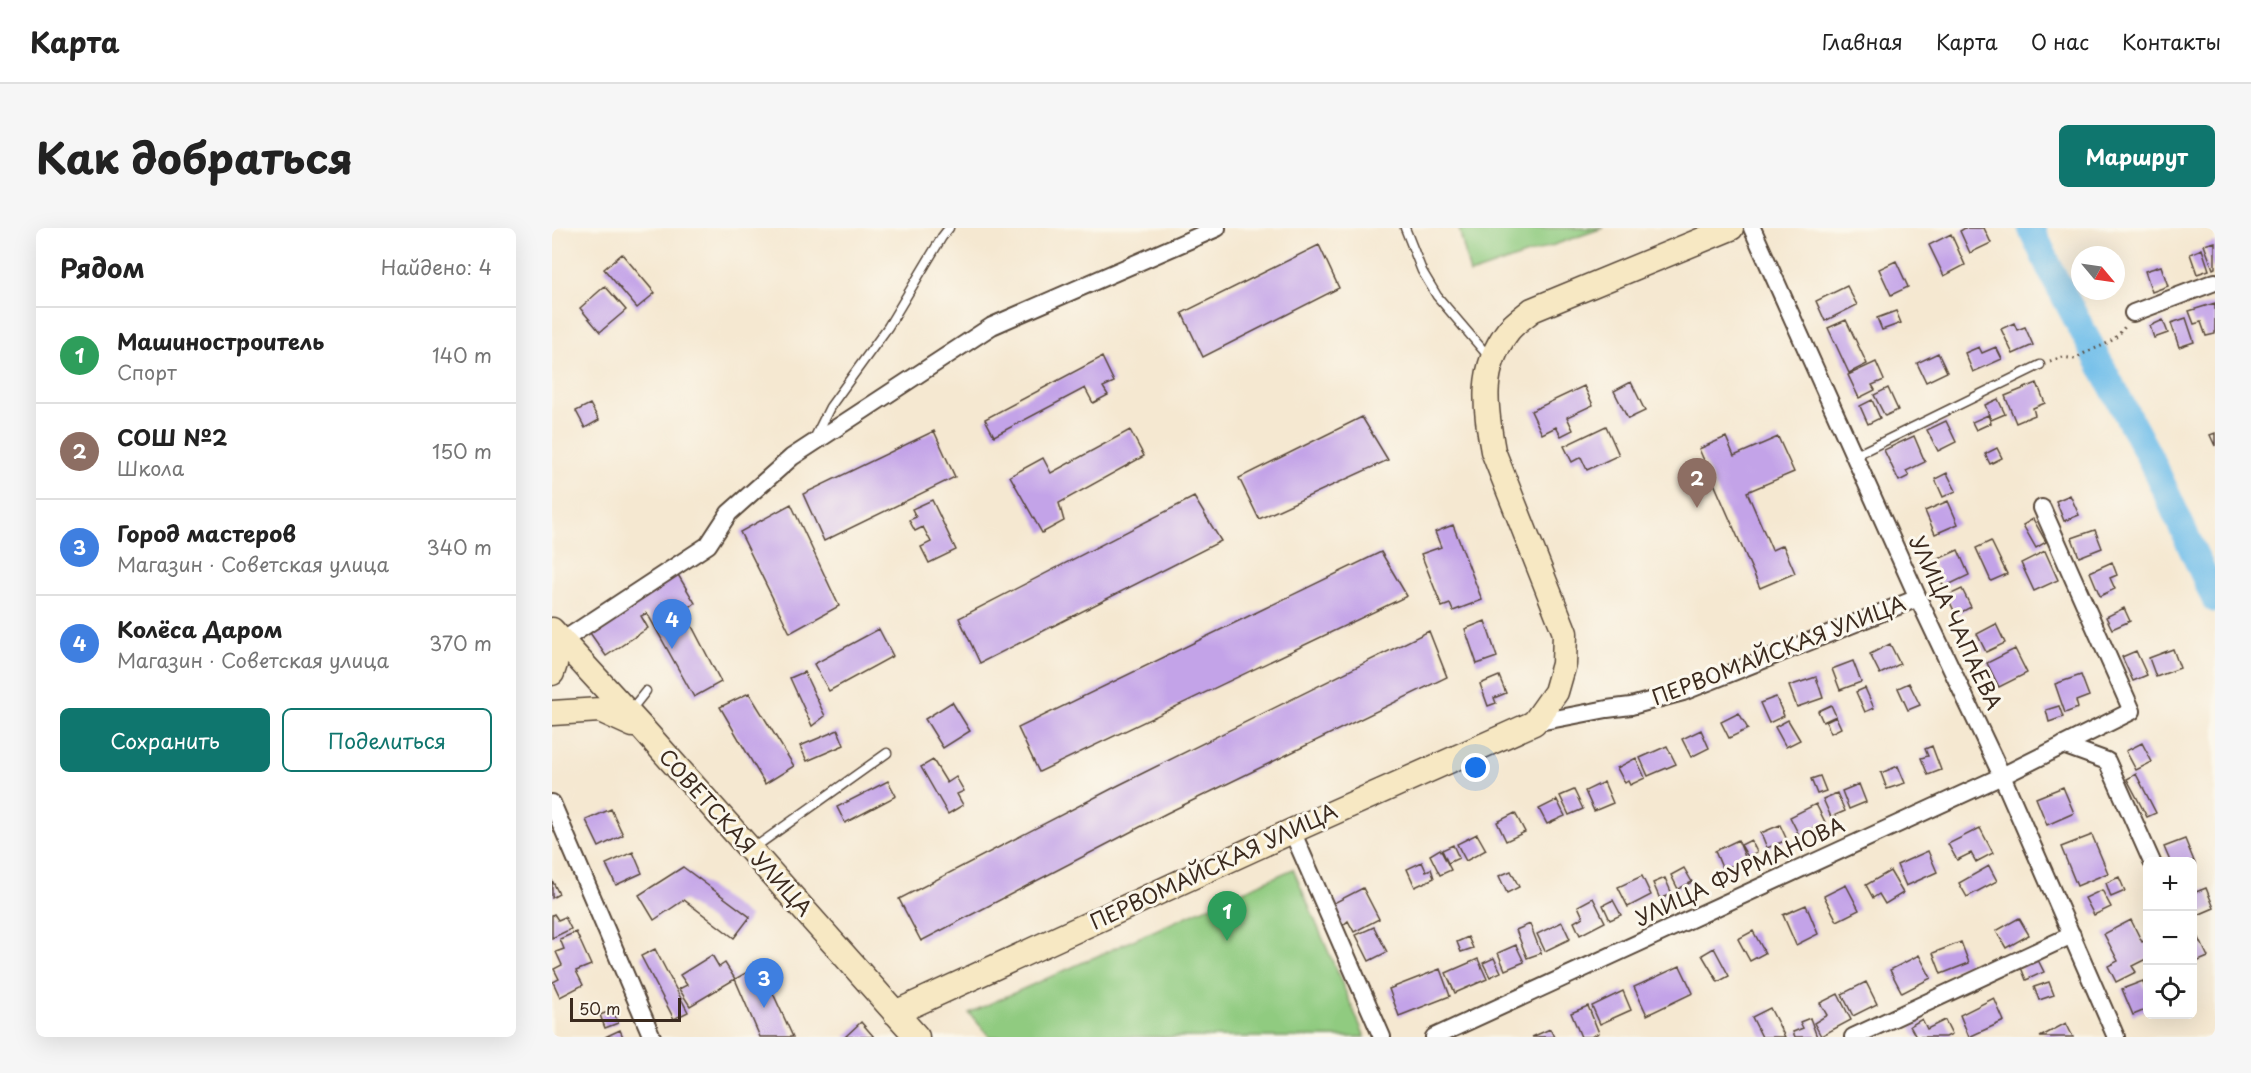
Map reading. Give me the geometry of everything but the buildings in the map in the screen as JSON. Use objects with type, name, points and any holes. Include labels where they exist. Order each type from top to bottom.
[{"type":"main road","points":[[1534,723],[1556,692],[1564,664],[1565,633],[1493,451],[1487,419],[1486,396],[1491,359],[1509,329],[1533,310],[1731,228]]},
{"type":"main road","name":"СОВЕТСКАЯ УЛИЦА","points":[[554,653],[636,722],[917,1037]]},
{"type":"main road","points":[[552,713],[600,710],[636,722]]},
{"type":"main road","name":"ПЕРВОМАЙСКАЯ УЛИЦА","points":[[895,1013],[1534,723]]},
{"type":"street","points":[[554,653],[708,545],[729,513],[792,457],[992,326],[1217,228]]},
{"type":"street","name":"УЛИЦА ЧАПАЕВА","points":[[1752,228],[1918,598],[2002,776],[2116,1037]]},
{"type":"street","points":[[2133,313],[2215,282]]},
{"type":"street","name":"УЛИЦА ФУРМАНОВА","points":[[1434,1037],[2002,776],[2132,711],[2042,508]]},
{"type":"street","name":"ПЕРВОМАЙСКАЯ УЛИЦА","points":[[1534,723],[1631,706],[1683,692],[1918,598]]},
{"type":"street","points":[[2063,745],[2107,761],[2150,857]]},
{"type":"street","points":[[552,802],[652,1037]]},
{"type":"street","points":[[1292,831],[1383,1037]]},
{"type":"street","points":[[1853,1037],[2072,935]]},
{"type":"lane","points":[[815,443],[814,436],[830,407],[888,327],[949,228]]},
{"type":"lane","points":[[1405,228],[1422,271],[1437,296],[1491,359]]},
{"type":"lane","points":[[1854,456],[2040,365]]},
{"type":"lane","points":[[636,722],[646,691]]},
{"type":"lane","points":[[751,850],[887,753]]},
{"type":"path","points":[[2040,365],[2063,357],[2075,359],[2086,351],[2103,346],[2118,337],[2133,313]]},
{"type":"green space","points":[[1459,228],[1603,228],[1470,274]]},
{"type":"green space","points":[[1293,869],[1365,1037],[990,1037],[969,1013]]},
{"type":"waterway","points":[[2031,228],[2051,271],[2152,462],[2215,599]]},
{"type":"place","name":"СОШ №2","points":[[1697,508]]},
{"type":"place","name":"Колёса Даром","points":[[672,649]]},
{"type":"place","name":"Машиностроитель","points":[[1227,941]]},
{"type":"place","name":"Город мастеров","points":[[764,1008]]}]
